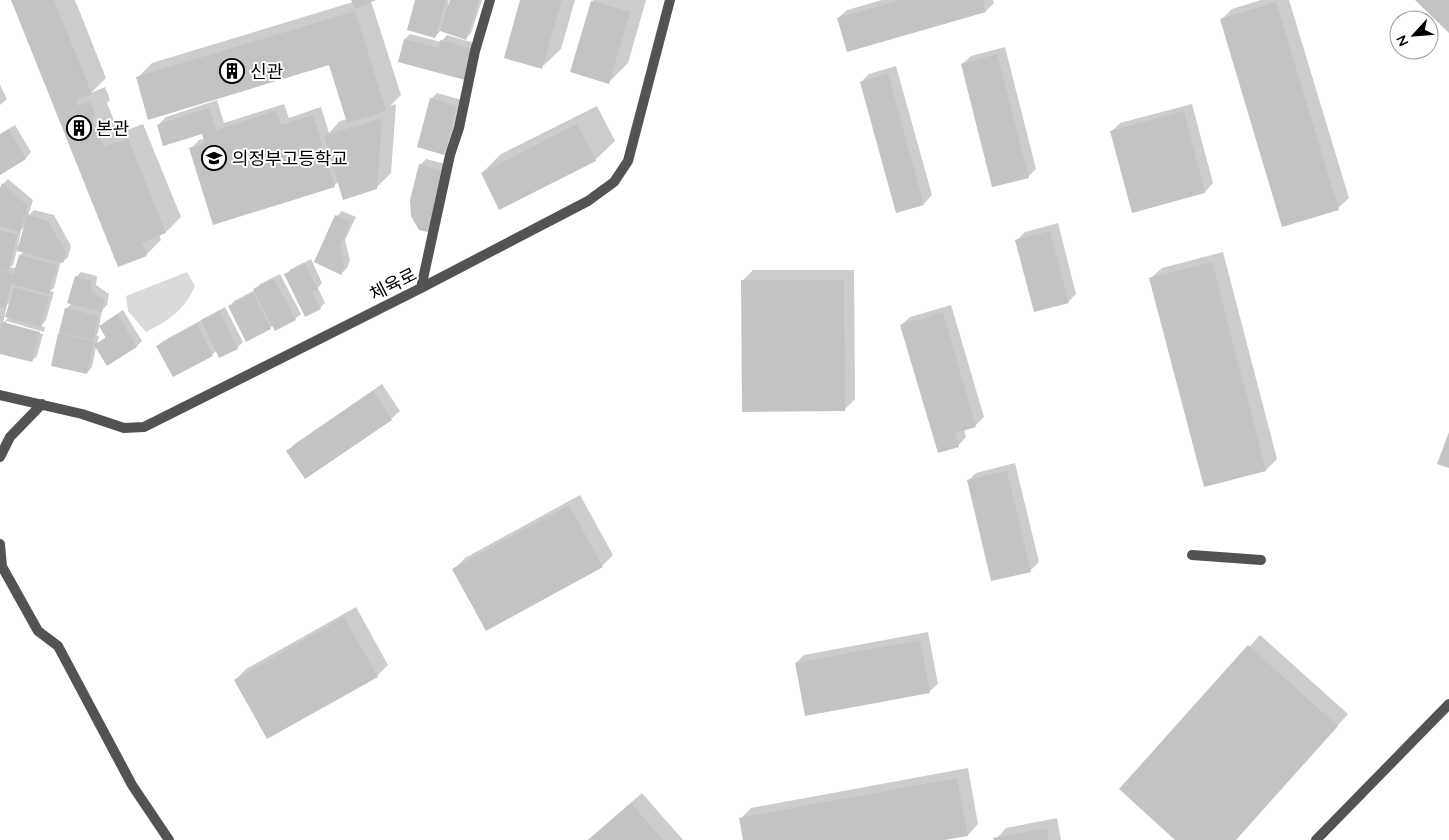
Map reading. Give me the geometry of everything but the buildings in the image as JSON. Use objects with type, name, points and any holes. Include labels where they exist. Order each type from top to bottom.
[{"type":"street","points":[[421,288],[450,155],[459,128],[475,51],[490,0]]},
{"type":"street","name":"체육로","points":[[0,395],[82,414],[124,428],[144,427],[421,288],[588,201],[614,182],[628,161],[670,0]]},
{"type":"street","points":[[0,457],[10,437],[42,404]]},
{"type":"street","points":[[0,544],[1,565],[38,631],[58,646],[132,785],[169,840]]},
{"type":"street","points":[[1192,555],[1261,560]]},
{"type":"street","points":[[1316,840],[1449,704]]},
{"type":"shaded area","points":[[187,272],[195,286],[186,302],[175,314],[146,332],[128,311],[126,296]]},
{"type":"place","name":"신관","points":[[232,71]]},
{"type":"place","name":"본관","points":[[79,128]]},
{"type":"place","name":"의정부고등학교","points":[[214,158]]}]
